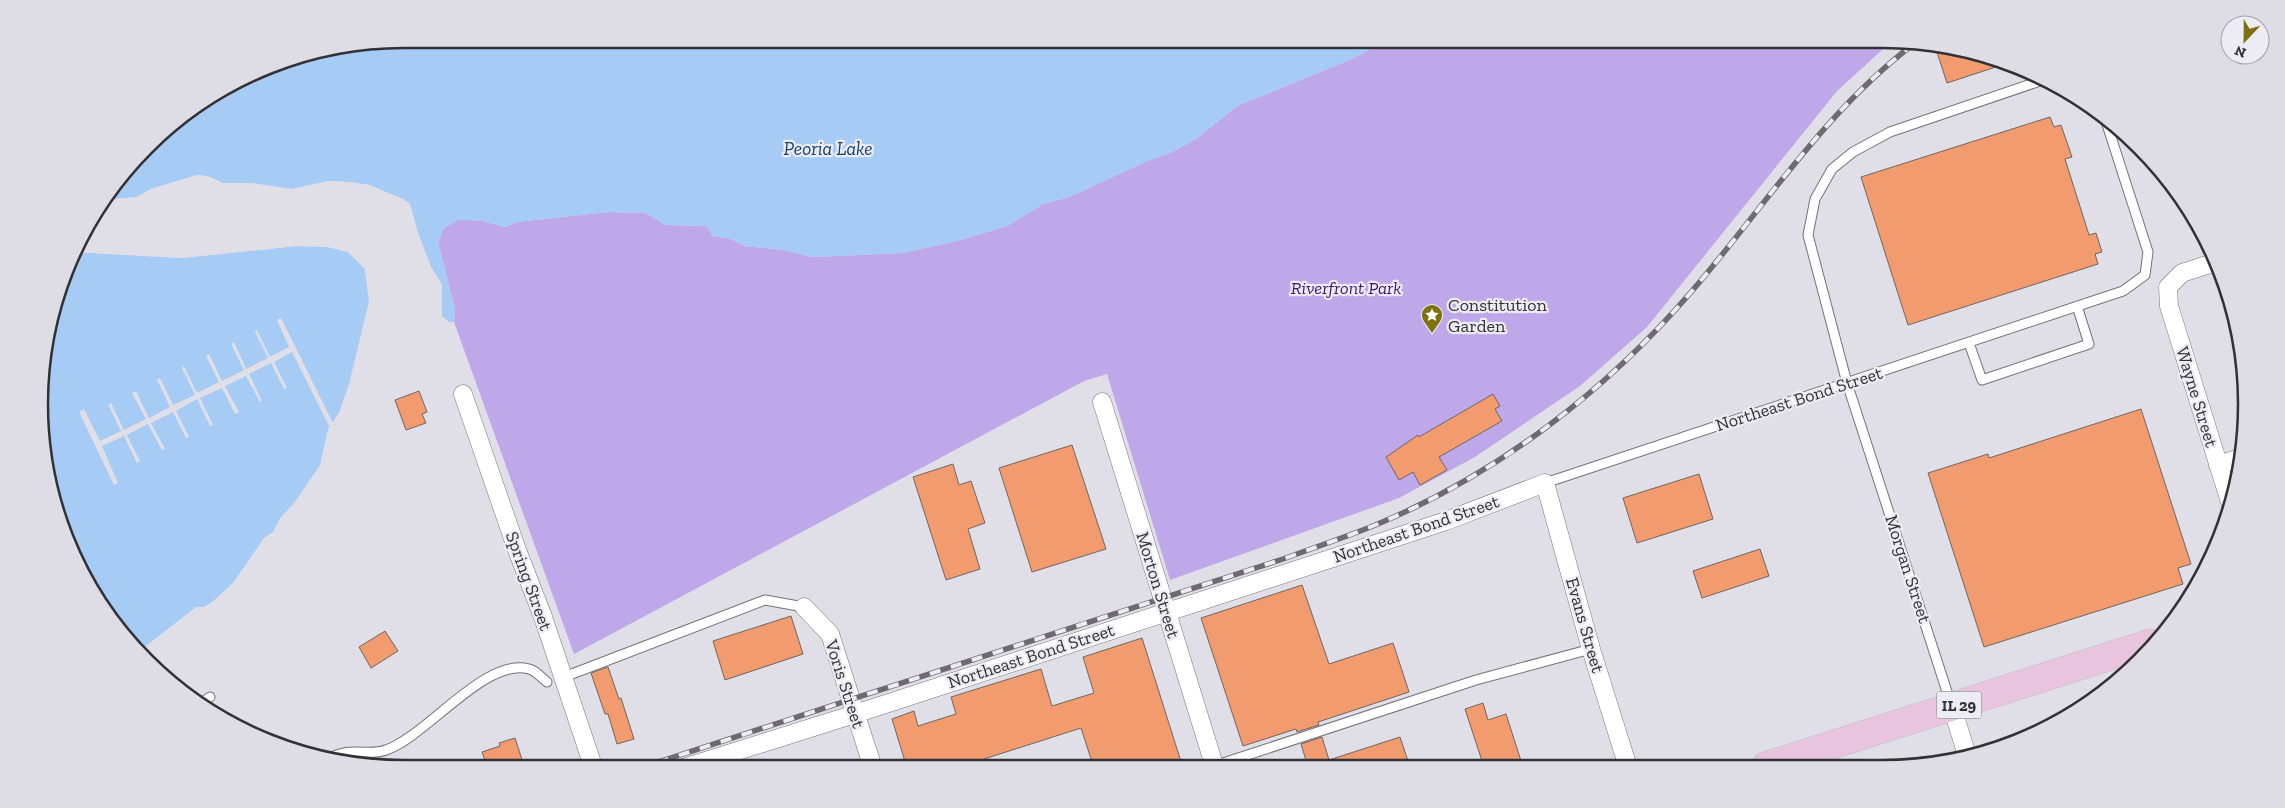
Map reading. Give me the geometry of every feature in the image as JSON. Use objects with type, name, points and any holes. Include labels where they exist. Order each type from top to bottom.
[{"type":"main road","name":"IL 29","points":[[1785,760],[2143,646]]},
{"type":"street","name":"Wayne Street","points":[[2209,264],[2182,273],[2168,287],[2169,306],[2226,491]]},
{"type":"street","name":"Spring Street","points":[[462,394],[556,680],[590,760]]},
{"type":"street","name":"Morton Street","points":[[1102,402],[1213,760]]},
{"type":"street","points":[[2218,465],[2233,460]]},
{"type":"street","name":"Northeast Bond Street","points":[[709,760],[1446,521],[1544,483]]},
{"type":"street","name":"Evans Street","points":[[1544,483],[1591,649],[1626,760]]},
{"type":"street","name":"Voris Street","points":[[804,607],[830,634],[870,760]]},
{"type":"street","name":"Morgan Street","points":[[1952,707],[1966,750]]},
{"type":"lane","name":"Morgan Street","points":[[1952,707],[1847,383],[1808,235],[1815,199],[1832,169],[1854,152],[1890,132],[2035,83]]},
{"type":"lane","name":"Northeast Bond Street","points":[[1544,483],[2123,291],[2146,275],[2148,252],[2109,130]]},
{"type":"lane","points":[[1969,343],[1982,380],[2089,344],[2076,306]]},
{"type":"lane","points":[[338,755],[345,752],[365,754],[386,750],[406,741],[472,688],[496,674],[520,668],[531,669],[556,680],[765,600],[804,607]]},
{"type":"lane","points":[[1236,760],[1476,680],[1591,649]]},
{"type":"lane","points":[[206,700],[210,697]]},
{"type":"green space","name":"Riverfront Park","points":[[1372,48],[1884,48],[1837,91],[1647,327],[1580,386],[1475,457],[1399,498],[1170,580],[1107,374],[1084,381],[574,654],[454,322],[455,310],[438,242],[444,228],[459,219],[483,221],[505,227],[517,222],[608,212],[645,213],[666,225],[707,226],[713,236],[731,239],[745,246],[784,250],[813,257],[903,253],[957,241],[1007,226],[1043,204],[1069,197],[1147,161],[1170,153],[1196,139],[1237,106],[1354,58]]},
{"type":"water","name":"Peoria Lake","points":[[381,48],[1372,48],[1354,58],[1237,106],[1196,139],[1170,153],[1147,161],[1069,197],[1043,204],[1007,226],[957,241],[903,253],[813,257],[784,250],[745,246],[731,239],[712,236],[707,226],[666,225],[645,213],[608,212],[517,222],[505,227],[483,221],[459,220],[444,228],[438,242],[455,310],[454,322],[449,322],[442,316],[442,285],[431,267],[418,233],[410,204],[403,199],[369,185],[328,181],[292,189],[251,183],[223,183],[207,176],[197,175],[151,189],[137,197],[113,199],[136,169],[169,136],[187,121],[226,95],[246,84],[289,66],[334,54]]},
{"type":"water","points":[[297,246],[328,247],[348,252],[365,269],[369,301],[349,384],[339,413],[328,429],[320,465],[295,502],[280,518],[273,532],[264,538],[233,583],[212,602],[204,607],[196,607],[144,647],[121,621],[95,582],[84,562],[66,519],[54,474],[51,451],[48,427],[48,381],[54,334],[66,289],[81,252],[181,258]]},
{"type":"pier","points":[[197,175],[207,176],[223,183],[251,183],[292,189],[328,181],[349,182],[369,185],[403,199],[410,204],[418,233],[431,267],[442,285],[442,316],[440,315],[439,286],[429,268],[415,234],[408,205],[402,201],[368,188],[349,184],[329,183],[292,192],[251,186],[223,186],[206,179],[197,178],[152,191],[138,200],[111,202],[113,199],[137,197],[151,189]]},
{"type":"pier","points":[[297,244],[328,245],[350,250],[367,268],[371,301],[369,301],[365,269],[348,252],[328,247],[297,246],[181,258],[81,252],[83,249],[181,255]]},
{"type":"pier","points":[[281,318],[334,425],[331,430],[292,352],[274,362],[287,388],[284,389],[271,363],[249,374],[262,401],[260,402],[246,376],[225,386],[239,412],[235,414],[222,388],[200,398],[213,425],[210,426],[197,399],[176,411],[189,437],[186,438],[173,412],[151,423],[165,449],[162,450],[148,424],[127,435],[140,461],[137,463],[124,436],[102,446],[118,483],[114,485],[79,412],[84,409],[100,441],[121,431],[108,404],[111,403],[124,430],[146,419],[132,393],[136,391],[149,418],[170,407],[157,380],[160,378],[173,405],[195,395],[182,368],[184,366],[197,393],[219,382],[206,356],[209,354],[222,381],[244,370],[231,344],[234,342],[246,369],[268,358],[255,332],[257,330],[270,357],[289,347],[277,320]]},
{"type":"building","points":[[1937,52],[1997,67],[1947,83]]},
{"type":"building","points":[[2050,117],[2054,127],[2061,125],[2072,157],[2065,159],[2089,235],[2096,233],[2102,252],[2095,254],[2098,264],[1908,325],[1861,177]]},
{"type":"building","points":[[419,391],[427,412],[422,414],[426,423],[406,430],[395,400]]},
{"type":"building","points":[[1493,394],[1500,406],[1495,409],[1502,421],[1439,457],[1447,470],[1420,485],[1413,472],[1399,480],[1386,457],[1418,435],[1419,437]]},
{"type":"building","points":[[2141,409],[2191,564],[2178,568],[2183,584],[1984,647],[1928,473],[1988,454],[1989,458]]},
{"type":"building","points":[[1072,445],[1106,549],[1032,572],[999,468]]},
{"type":"building","points":[[953,464],[959,485],[971,481],[985,523],[968,529],[980,569],[946,580],[913,477]]},
{"type":"building","points":[[1699,474],[1713,519],[1637,543],[1623,498]]},
{"type":"building","points":[[1760,549],[1769,576],[1702,598],[1693,571]]},
{"type":"building","points":[[1302,585],[1329,664],[1393,643],[1409,692],[1318,722],[1319,725],[1297,732],[1296,729],[1243,746],[1201,618]]},
{"type":"building","points":[[791,616],[803,654],[725,680],[713,641]]},
{"type":"building","points":[[385,631],[398,651],[371,668],[359,647]]},
{"type":"building","points":[[1142,638],[1180,760],[1091,760],[1081,728],[981,760],[905,760],[892,719],[914,711],[918,726],[956,714],[951,697],[1041,669],[1052,706],[1094,693],[1083,657]]},
{"type":"building","points":[[608,667],[619,699],[621,698],[634,739],[617,744],[608,714],[605,714],[591,673]]},
{"type":"building","points":[[1483,703],[1488,720],[1506,714],[1521,760],[1482,760],[1465,709]]},
{"type":"building","points":[[1322,737],[1329,760],[1306,760],[1301,744]]},
{"type":"building","points":[[1400,737],[1408,760],[1329,760]]},
{"type":"building","points":[[515,738],[522,760],[485,760],[482,752],[500,746],[499,743]]},
{"type":"railway","points":[[665,760],[1283,559],[1373,526],[1463,482],[1505,456],[1546,427],[1586,396],[1623,363],[1692,291],[1797,161],[1852,98],[1908,49]]},
{"type":"place","name":"Constitution Garden","points":[[1432,334]]}]
